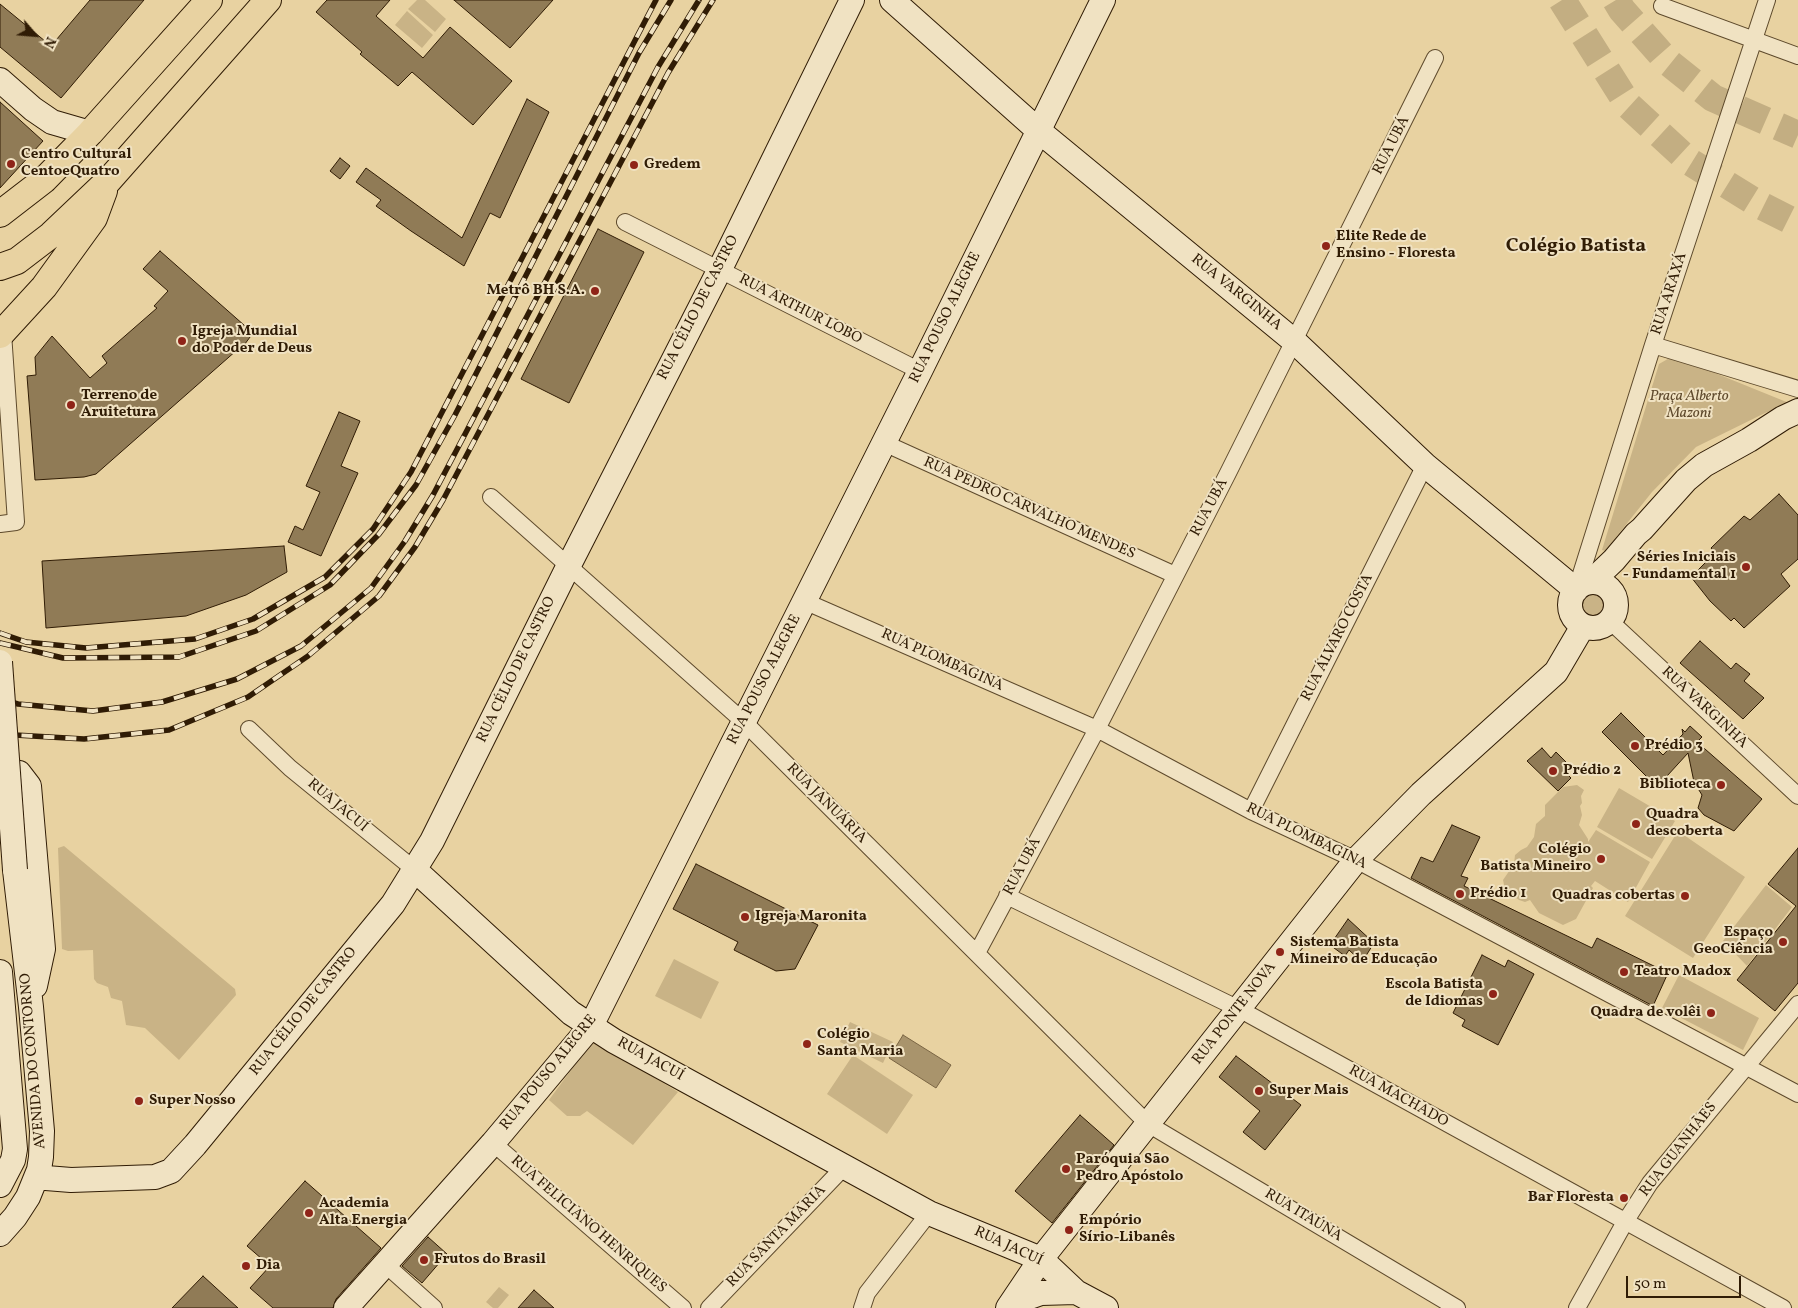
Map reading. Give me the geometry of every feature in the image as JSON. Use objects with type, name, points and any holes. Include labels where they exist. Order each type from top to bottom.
[{"type":"main road","points":[[0,214],[44,180],[90,133],[210,0]]},
{"type":"main road","points":[[0,267],[17,261],[51,235],[109,180],[268,0]]},
{"type":"main road","points":[[1,334],[44,287],[94,218],[109,180]]},
{"type":"street","name":"RUA CÉLIO DE CASTRO","points":[[39,1170],[46,1178],[71,1180],[155,1177],[171,1171],[202,1138],[387,911],[432,841],[568,567],[720,269],[852,0]]},
{"type":"street","name":"RUA VARGINHA","points":[[892,0],[1039,132],[1294,341],[1425,464],[1592,586]]},
{"type":"street","name":"RUA POUSO ALEGRE","points":[[346,1308],[493,1143],[591,1026],[1104,0]]},
{"type":"street","name":"RUA ARAXÁ","points":[[1592,586],[1653,345],[1767,0]]},
{"type":"street","points":[[1662,6],[1798,56]]},
{"type":"street","name":"RUA UBÁ","points":[[978,953],[1097,729],[1227,475],[1435,58]]},
{"type":"street","points":[[0,80],[52,122],[90,133]]},
{"type":"street","name":"RUA ARTHUR LOBO","points":[[625,222],[920,371]]},
{"type":"street","points":[[0,524],[16,522],[1,334]]},
{"type":"street","points":[[1653,345],[1798,390]]},
{"type":"street","points":[[1592,586],[1612,592],[1616,604],[1614,616],[1610,622],[1597,628],[1578,622],[1570,610],[1570,603],[1592,586],[1624,566],[1641,537],[1642,529],[1686,480],[1704,465],[1798,411]]},
{"type":"street","points":[[1775,424],[1798,424]]},
{"type":"street","name":"RUA PEDRO CARVALHO MENDES","points":[[884,443],[1175,575]]},
{"type":"street","name":"RUA ÁLVARO COSTA","points":[[1251,811],[1425,464]]},
{"type":"street","name":"RUA JANUÁRIA","points":[[490,497],[744,722],[1148,1124]]},
{"type":"street","name":"RUA PLOMBAGINA","points":[[804,601],[1097,729],[1251,811],[1356,860],[1798,1094]]},
{"type":"street","name":"RUA PONTE NOVA","points":[[1011,1306],[1042,1259],[1356,860],[1421,794],[1528,697],[1578,622]]},
{"type":"street","name":"RUA VARGINHA","points":[[1610,622],[1798,796]]},
{"type":"street","name":"AVENIDA DO CONTORNO","points":[[0,662],[10,880],[31,1007],[42,1131],[39,1170],[28,1197],[15,1217],[0,1234]]},
{"type":"street","name":"RUA JACUÍ","points":[[249,729],[295,772],[415,870],[571,1013],[614,1041],[929,1213],[1042,1259],[1076,1292],[1106,1308]]},
{"type":"street","points":[[0,771],[19,774],[29,786],[42,949],[31,1007]]},
{"type":"street","name":"RUA MACHADO","points":[[1008,896],[1239,1009],[1783,1308]]},
{"type":"street","name":"AVENIDA DO CONTORNO","points":[[0,972],[15,1149],[13,1160],[0,1185]]},
{"type":"street","name":"RUA GUANHÃES","points":[[1577,1308],[1625,1222],[1650,1183],[1798,1004]]},
{"type":"street","name":"RUA ITAÚNA","points":[[1148,1124],[1457,1308]]},
{"type":"street","name":"RUA FELICIANO HENRIQUES","points":[[493,1143],[683,1308]]},
{"type":"street","name":"RUA SANTA MARIA","points":[[709,1308],[845,1166]]},
{"type":"street","points":[[862,1308],[867,1293],[929,1213]]},
{"type":"street","points":[[384,1264],[434,1308]]},
{"type":"street","points":[[1011,1306],[1040,1294],[1076,1292]]},
{"type":"green space","points":[[417,0],[425,0],[446,19],[435,32],[408,9]]},
{"type":"green space","points":[[407,11],[433,35],[422,48],[395,25]]},
{"type":"green space","name":"Praça Alberto Mazoni","points":[[1673,356],[1789,403],[1696,447],[1652,492],[1605,551],[1602,550],[1659,364]]},
{"type":"green space","points":[[1599,588],[1604,590],[1611,600],[1610,612],[1603,621],[1591,623],[1580,617],[1577,612],[1576,600],[1579,595]]},
{"type":"green space","points":[[1577,785],[1584,790],[1581,796],[1582,803],[1580,806],[1582,815],[1579,825],[1588,842],[1596,830],[1650,862],[1628,902],[1595,881],[1576,919],[1563,925],[1539,913],[1530,900],[1525,902],[1519,900],[1505,889],[1503,880],[1514,864],[1515,855],[1527,847],[1534,837],[1536,824],[1545,816],[1545,805],[1563,787]]},
{"type":"green space","name":"Quadra descoberta","points":[[1619,788],[1675,821],[1652,859],[1597,827]]},
{"type":"green space","name":"Quadras cobertas","points":[[1678,831],[1745,877],[1693,958],[1625,916]]},
{"type":"green space","points":[[64,846],[235,989],[236,995],[179,1060],[145,1028],[126,1025],[122,1001],[111,998],[108,987],[97,983],[94,979],[93,950],[68,951],[62,949],[58,848]]},
{"type":"green space","points":[[1766,885],[1792,907],[1747,966],[1723,941]]},
{"type":"green space","points":[[674,959],[719,982],[701,1019],[655,996]]},
{"type":"green space","name":"Quadra de volêi","points":[[1679,975],[1759,1018],[1743,1050],[1662,1008]]},
{"type":"green space","points":[[850,1022],[893,1042],[883,1063],[840,1042]]},
{"type":"green space","points":[[593,1040],[678,1092],[633,1145],[587,1111],[580,1116],[567,1116],[549,1100]]},
{"type":"green space","points":[[853,1055],[913,1095],[887,1134],[827,1094]]},
{"type":"green space","points":[[499,1287],[509,1295],[498,1308],[493,1308],[486,1302]]},
{"type":"shaded area","points":[[903,1035],[951,1065],[936,1088],[889,1058]]},
{"type":"building","points":[[90,0],[144,0],[61,98],[0,47],[0,4],[51,46]]},
{"type":"building","points":[[327,0],[390,0],[376,16],[423,58],[450,27],[512,81],[473,125],[412,72],[398,86],[360,54],[362,52],[316,12]]},
{"type":"building","points":[[454,0],[553,0],[510,48]]},
{"type":"building","points":[[527,99],[549,112],[500,218],[490,213],[464,266],[376,206],[381,200],[356,182],[366,168],[462,238]]},
{"type":"building","name":"Centro Cultural CentoeQuatro","points":[[0,102],[43,141],[0,188]]},
{"type":"building","points":[[340,158],[350,166],[340,179],[330,171]]},
{"type":"building","name":"Metrô BH S.A.","points":[[598,229],[644,252],[569,403],[521,379]]},
{"type":"building","points":[[160,251],[253,333],[239,352],[237,350],[96,474],[84,477],[35,480],[27,376],[36,375],[35,357],[52,336],[90,378],[107,363],[102,356],[157,308],[154,306],[168,291],[143,269]]},
{"type":"building","points":[[339,412],[360,421],[341,466],[358,473],[321,556],[288,542],[295,526],[303,530],[320,492],[306,486]]},
{"type":"building","name":"Séries Iniciais - Fundamental 1","points":[[1779,494],[1798,515],[1798,559],[1781,574],[1790,586],[1744,628],[1734,618],[1731,621],[1710,601],[1691,577],[1715,553],[1711,548],[1744,516],[1750,520]]},
{"type":"building","points":[[284,546],[287,572],[246,595],[186,616],[46,628],[42,561]]},
{"type":"building","points":[[1700,641],[1731,669],[1736,663],[1750,674],[1744,681],[1764,698],[1743,719],[1680,663]]},
{"type":"building","points":[[1621,713],[1663,755],[1683,734],[1682,729],[1685,732],[1690,726],[1702,737],[1697,742],[1762,799],[1734,831],[1704,815],[1698,808],[1702,795],[1694,782],[1688,753],[1657,787],[1602,732]]},
{"type":"building","name":"Prédio 2","points":[[1542,748],[1551,758],[1556,752],[1572,768],[1566,773],[1571,778],[1558,791],[1527,761]]},
{"type":"building","name":"Prédio 1","points":[[1452,825],[1480,837],[1461,876],[1468,878],[1464,886],[1592,948],[1597,938],[1668,973],[1653,1006],[1411,878],[1421,857],[1433,862]]},
{"type":"building","name":"Espaço GeoCiência","points":[[1798,848],[1798,983],[1775,1011],[1737,980],[1796,906],[1768,884]]},
{"type":"building","name":"Igreja Maronita","points":[[696,864],[818,925],[795,969],[776,971],[734,950],[738,942],[673,909]]},
{"type":"building","points":[[1348,919],[1374,943],[1362,962],[1349,950],[1345,956],[1330,945]]},
{"type":"building","name":"Escola Batista de Idiomas","points":[[1482,955],[1505,967],[1508,960],[1534,974],[1498,1045],[1462,1026],[1465,1020],[1453,1013]]},
{"type":"building","name":"Super Mais","points":[[1236,1056],[1301,1105],[1265,1150],[1243,1132],[1260,1111],[1219,1077]]},
{"type":"building","name":"Paróquia São Pedro Apóstolo","points":[[1080,1115],[1114,1145],[1052,1223],[1015,1191]]},
{"type":"building","name":"Academia Alta Energia","points":[[305,1181],[381,1248],[336,1299],[333,1308],[273,1308],[250,1288],[270,1266],[247,1246]]},
{"type":"building","name":"Frutos do Brasil","points":[[428,1237],[447,1254],[422,1283],[402,1266]]},
{"type":"building","points":[[203,1276],[238,1308],[172,1308]]},
{"type":"building","points":[[534,1290],[554,1308],[518,1308]]},
{"type":"tunnel","points":[[1562,0],[1629,106],[1690,162],[1760,205],[1798,224]]},
{"type":"tunnel","points":[[1616,0],[1622,10],[1668,62],[1713,98],[1798,135]]},
{"type":"railway","points":[[0,633],[26,642],[86,648],[195,639],[253,619],[325,577],[373,529],[411,472],[656,0]]},
{"type":"railway","points":[[0,643],[63,658],[179,657],[256,631],[330,585],[379,534],[416,485],[455,415],[639,53],[671,0]]},
{"type":"railway","points":[[0,699],[18,704],[93,711],[162,702],[237,679],[301,646],[371,588],[405,541],[433,495],[658,67],[699,0]]},
{"type":"railway","points":[[0,731],[15,735],[84,739],[169,730],[248,697],[308,656],[379,596],[415,547],[443,500],[668,73],[713,0]]},
{"type":"place","name":"Centro Cultural CentoeQuatro","points":[[11,164]]},
{"type":"place","name":"Gredem","points":[[634,165]]},
{"type":"place","name":"Elite Rede de Ensino - Floresta","points":[[1326,246]]},
{"type":"place","name":"Metrô BH S.A.","points":[[595,291]]},
{"type":"place","name":"Igreja Mundial do Poder de Deus","points":[[182,341]]},
{"type":"place","name":"Terreno de Aruitetura","points":[[71,405]]},
{"type":"place","name":"Séries Iniciais - Fundamental 1","points":[[1746,567]]},
{"type":"place","name":"Prédio 3","points":[[1635,746]]},
{"type":"place","name":"Prédio 2","points":[[1553,771]]},
{"type":"place","name":"Biblioteca","points":[[1721,785]]},
{"type":"place","name":"Quadra descoberta","points":[[1636,824]]},
{"type":"place","name":"Colégio Batista Mineiro","points":[[1601,859]]},
{"type":"place","name":"Prédio 1","points":[[1460,894]]},
{"type":"place","name":"Quadras cobertas","points":[[1685,896]]},
{"type":"place","name":"Igreja Maronita","points":[[745,917]]},
{"type":"place","name":"Espaço GeoCiência","points":[[1783,942]]},
{"type":"place","name":"Sistema Batista Mineiro de Educação","points":[[1280,952]]},
{"type":"place","name":"Teatro Madox","points":[[1624,972]]},
{"type":"place","name":"Escola Batista de Idiomas","points":[[1493,994]]},
{"type":"place","name":"Quadra de volêi","points":[[1711,1013]]},
{"type":"place","name":"Colégio Santa Maria","points":[[807,1044]]},
{"type":"place","name":"Super Mais","points":[[1259,1091]]},
{"type":"place","name":"Super Nosso","points":[[139,1101]]},
{"type":"place","name":"Paróquia São Pedro Apóstolo","points":[[1066,1169]]},
{"type":"place","name":"Bar Floresta","points":[[1624,1198]]},
{"type":"place","name":"Academia Alta Energia","points":[[309,1213]]},
{"type":"place","name":"Empório Sírio-Libanês","points":[[1069,1230]]},
{"type":"place","name":"Frutos do Brasil","points":[[424,1260]]},
{"type":"place","name":"Dia","points":[[246,1266]]},
{"type":"district","name":"Colégio Batista","points":[[1576,247]]}]
